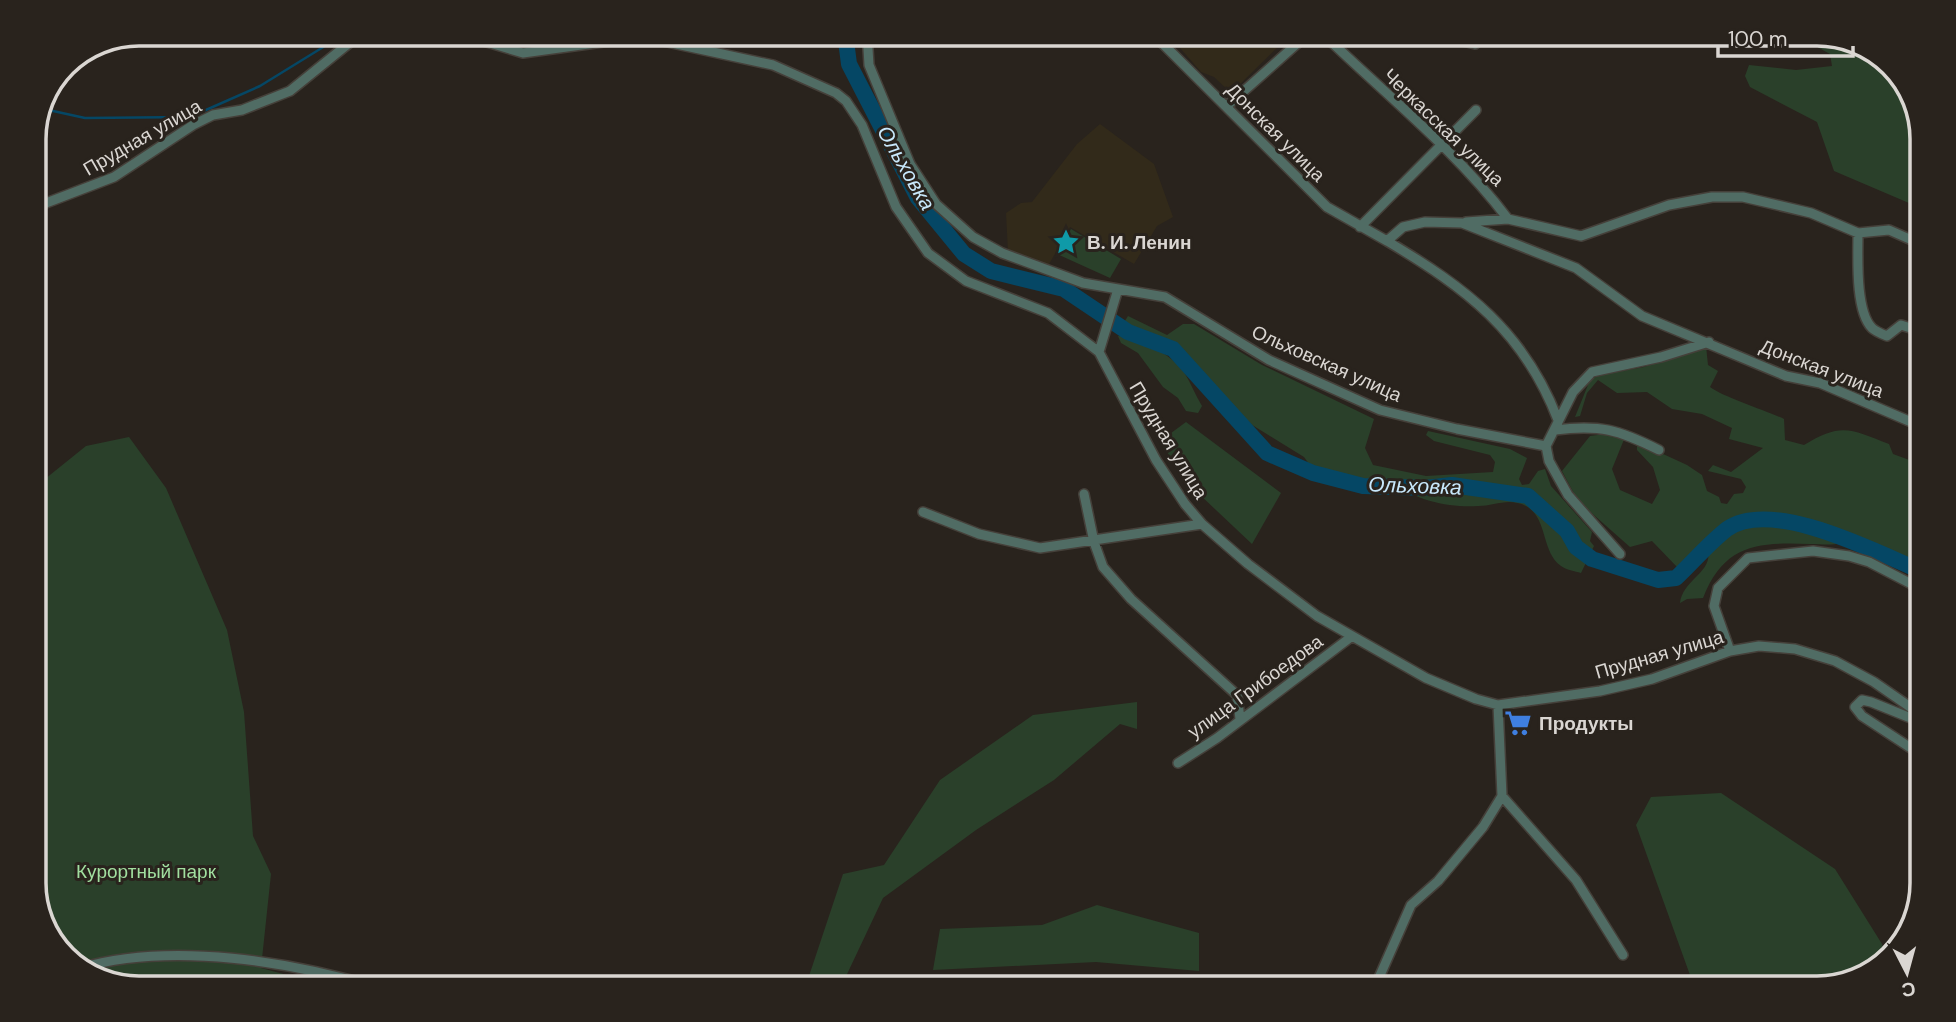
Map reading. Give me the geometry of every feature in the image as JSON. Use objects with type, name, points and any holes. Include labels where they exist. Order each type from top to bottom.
[{"type":"street","name":"Прудная улица","points":[[46,203],[114,177],[213,115],[242,110],[290,91],[346,46]]},
{"type":"street","name":"Прудная улица","points":[[500,46],[523,53],[565,46]]},
{"type":"street","name":"Прудная улица","points":[[686,46],[773,65],[836,93],[846,101],[862,125],[896,207],[928,253],[966,281],[1048,313],[1099,352],[1156,460],[1185,504],[1202,524],[1284,592],[1352,637],[1426,678],[1476,699],[1499,705],[1554,699],[1652,679],[1730,650],[1759,646],[1795,649],[1835,661],[1874,682],[1910,707]]},
{"type":"street","name":"Ольховская улица","points":[[868,46],[875,82],[910,164],[936,204],[973,237],[1002,253],[1083,283],[1165,297],[1269,359],[1380,410],[1457,429],[1546,446]]},
{"type":"street","name":"Донская улица","points":[[1165,46],[1326,207],[1441,273],[1507,330],[1551,402],[1558,420]]},
{"type":"street","points":[[1227,106],[1294,46]]},
{"type":"street","name":"Черкасская улица","points":[[1336,46],[1490,196],[1508,219]]},
{"type":"street","points":[[1360,227],[1476,110]]},
{"type":"street","points":[[1462,223],[1508,219],[1581,236],[1669,205],[1712,197],[1743,197],[1811,213],[1858,233],[1889,230],[1910,239]]},
{"type":"street","name":"Донская улица","points":[[1387,241],[1403,227],[1426,222],[1462,223],[1576,268],[1642,316],[1786,376],[1820,383],[1910,421]]},
{"type":"street","points":[[1858,233],[1858,279],[1863,310],[1871,327],[1886,336],[1901,325],[1910,328]]},
{"type":"street","points":[[1099,352],[1118,289]]},
{"type":"street","points":[[1620,554],[1568,495],[1549,461],[1546,446],[1582,379],[1592,372],[1661,357],[1709,342]]},
{"type":"street","points":[[1555,430],[1597,428],[1620,431],[1659,450]]},
{"type":"street","points":[[1084,494],[1094,542],[1103,567],[1131,599],[1237,695],[1240,719]]},
{"type":"street","points":[[923,512],[1021,546],[1040,548],[1202,524]]},
{"type":"street","points":[[1730,650],[1714,606],[1718,588],[1748,558],[1774,553],[1813,551],[1849,556],[1869,562],[1910,583]]},
{"type":"street","name":"улица Грибоедова","points":[[1178,763],[1352,637]]},
{"type":"street","points":[[1910,718],[1862,700],[1855,707],[1862,716],[1910,747]]},
{"type":"street","points":[[1380,976],[1411,905],[1438,881],[1483,827],[1502,796],[1499,705]]},
{"type":"street","points":[[1502,796],[1576,880],[1623,955]]},
{"type":"street","points":[[94,965],[124,958],[217,958],[321,976]]},
{"type":"shaded area","points":[[1178,46],[1279,46],[1231,93],[1214,77],[1201,72]]},
{"type":"shaded area","points":[[1100,124],[1154,164],[1173,217],[1157,226],[1134,264],[1070,227],[1048,266],[1008,252],[1006,213],[1021,203],[1032,202],[1077,144]]},
{"type":"green space","points":[[1816,46],[1836,47],[1859,55],[1887,77],[1901,97],[1909,120],[1910,203],[1834,171],[1817,122],[1750,87],[1745,76],[1749,65],[1796,70],[1832,66],[1830,54]]},
{"type":"green space","points":[[1071,229],[1121,259],[1110,278],[1057,254]]},
{"type":"green space","points":[[1128,316],[1167,335],[1183,324],[1194,324],[1262,365],[1374,419],[1365,448],[1373,465],[1426,476],[1493,472],[1495,462],[1490,455],[1434,441],[1426,435],[1428,431],[1510,449],[1527,458],[1519,479],[1522,485],[1529,484],[1538,471],[1545,469],[1551,486],[1592,532],[1590,541],[1594,546],[1581,573],[1563,567],[1555,560],[1538,518],[1533,511],[1520,503],[1484,506],[1446,504],[1423,499],[1396,483],[1362,481],[1312,468],[1304,457],[1244,420],[1181,349],[1123,324]]},
{"type":"green space","points":[[1118,336],[1145,343],[1178,365],[1202,406],[1198,413],[1186,411],[1178,398],[1163,387],[1138,353],[1121,343]]},
{"type":"green space","points":[[1706,346],[1708,365],[1718,371],[1710,387],[1784,419],[1785,440],[1804,445],[1828,433],[1846,430],[1889,444],[1893,454],[1910,460],[1910,563],[1852,538],[1832,544],[1759,546],[1745,550],[1721,566],[1703,598],[1687,599],[1680,603],[1682,594],[1704,568],[1708,554],[1706,544],[1679,569],[1652,541],[1630,547],[1578,501],[1562,471],[1590,436],[1605,434],[1625,437],[1612,469],[1620,490],[1652,504],[1660,490],[1653,467],[1637,450],[1637,442],[1687,465],[1702,475],[1707,491],[1719,497],[1721,503],[1727,504],[1734,494],[1743,493],[1746,487],[1741,479],[1708,471],[1713,465],[1731,472],[1763,448],[1729,439],[1732,428],[1702,414],[1672,409],[1647,392],[1617,393],[1598,380],[1587,393],[1580,416],[1575,417],[1590,380],[1599,375],[1644,367]]},
{"type":"green space","points":[[1186,422],[1281,493],[1252,544],[1199,494],[1159,442]]},
{"type":"green space","name":"Курортный парк","points":[[129,437],[166,488],[227,630],[244,712],[253,836],[271,874],[261,968],[291,976],[126,976],[97,967],[77,953],[61,935],[50,913],[46,889],[46,478],[86,446]]},
{"type":"green space","points":[[1137,702],[1137,729],[1120,724],[1054,780],[976,830],[883,898],[846,976],[809,976],[843,874],[884,865],[940,780],[1033,715]]},
{"type":"green space","points":[[1721,793],[1835,869],[1878,938],[1872,938],[1872,959],[1859,967],[1830,976],[1690,976],[1636,825],[1651,797]]},
{"type":"green space","points":[[1097,905],[1199,933],[1199,971],[1096,962],[933,970],[940,929],[1042,925]]},
{"type":"waterway","points":[[51,110],[85,118],[190,117],[260,86],[325,46]]},
{"type":"waterway","name":"Ольховка","points":[[847,46],[849,64],[918,198],[964,254],[991,271],[1064,289],[1128,332],[1173,349],[1267,453],[1313,473],[1363,486],[1425,488],[1452,485],[1528,496],[1567,531],[1576,547],[1592,559],[1658,580],[1676,578],[1727,529],[1746,521],[1770,520],[1825,531],[1910,566]]},
{"type":"place","name":"В. И. Ленин","points":[[1066,242]]},
{"type":"place","name":"Продукты","points":[[1518,723]]}]
